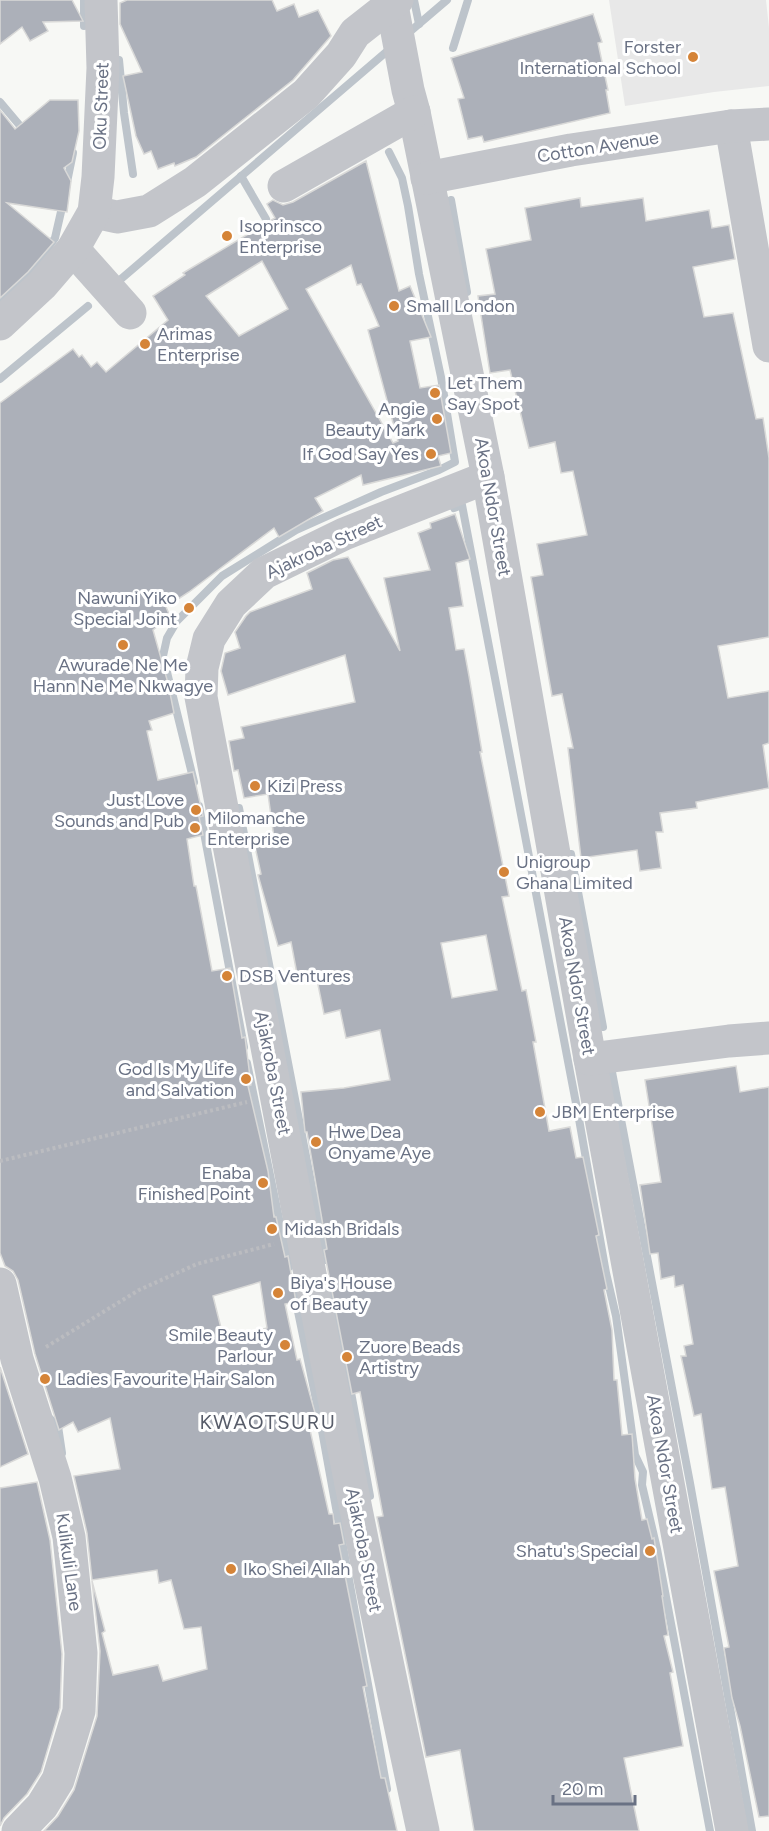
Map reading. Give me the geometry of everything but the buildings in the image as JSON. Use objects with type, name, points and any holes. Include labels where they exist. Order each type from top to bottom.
[{"type":"street","name":"Oku Street","points":[[94,212],[98,177],[103,68],[101,0]]},
{"type":"street","points":[[0,324],[42,285],[73,249],[94,212],[117,218],[149,211],[195,182],[306,94],[336,61],[355,33],[393,1]]},
{"type":"street","name":"Akoa Ndor Street","points":[[393,1],[411,101],[488,477],[590,1059],[732,1831]]},
{"type":"street","points":[[284,186],[411,101]]},
{"type":"street","name":"Cotton Avenue","points":[[427,178],[571,150],[730,126],[769,124]]},
{"type":"street","points":[[730,126],[769,346]]},
{"type":"street","points":[[73,249],[130,313]]},
{"type":"street","name":"Ajakroba Street","points":[[423,1831],[381,1638],[302,1237],[201,697],[202,668],[209,639],[231,604],[264,573],[344,534],[488,477]]},
{"type":"street","points":[[590,1059],[769,1038]]},
{"type":"street","name":"Kulikuli Lane","points":[[0,1284],[17,1359],[55,1478],[69,1537],[81,1653],[79,1711],[58,1780],[42,1806],[18,1831]]},
{"type":"path","points":[[0,1161],[277,1095]]},
{"type":"path","points":[[17,1359],[52,1345],[139,1290],[197,1264],[302,1237]]},
{"type":"shaded area","name":"Forster International School","points":[[609,0],[766,0],[769,28],[769,86],[625,106]]},
{"type":"waterway","points":[[84,0],[84,26]]},
{"type":"waterway","points":[[414,0],[419,24]]},
{"type":"waterway","points":[[406,35],[447,0]]},
{"type":"waterway","points":[[453,48],[468,0]]},
{"type":"waterway","points":[[121,279],[392,47]]},
{"type":"waterway","points":[[119,60],[133,174]]},
{"type":"waterway","points":[[0,102],[27,134]]},
{"type":"waterway","points":[[194,782],[163,656],[167,638],[177,621],[222,576],[296,530],[455,462],[408,206],[402,178],[389,152]]},
{"type":"waterway","points":[[66,187],[73,153]]},
{"type":"waterway","points":[[241,176],[266,219]]},
{"type":"waterway","points":[[451,200],[467,292]]},
{"type":"waterway","points":[[0,300],[39,261],[55,238],[63,203]]},
{"type":"waterway","points":[[0,379],[88,306]]},
{"type":"waterway","points":[[454,508],[462,505],[579,1119],[606,1273],[616,1316],[635,1455],[643,1472],[642,1485],[657,1549],[710,1831]]},
{"type":"waterway","points":[[199,806],[244,1047]]},
{"type":"waterway","points":[[239,808],[326,1260]]},
{"type":"waterway","points":[[571,854],[603,1027]]},
{"type":"waterway","points":[[247,1063],[289,1267]]},
{"type":"waterway","points":[[612,1072],[690,1483],[752,1831]]},
{"type":"waterway","points":[[294,1292],[319,1414],[387,1789]]},
{"type":"waterway","points":[[333,1294],[370,1496]]},
{"type":"waterway","points":[[48,1417],[58,1426],[62,1453]]},
{"type":"place","name":"Forster International School","points":[[693,57]]},
{"type":"place","name":"Isoprinsco Enterprise","points":[[227,236]]},
{"type":"place","name":"Small London","points":[[394,306]]},
{"type":"place","name":"Arimas Enterprise","points":[[145,344]]},
{"type":"place","name":"Let Them Say Spot","points":[[435,393]]},
{"type":"place","name":"Angie Beauty Mark","points":[[437,419]]},
{"type":"place","name":"If God Say Yes","points":[[431,454]]},
{"type":"place","name":"Nawuni Yiko Special Joint","points":[[189,608]]},
{"type":"place","name":"Awurade Ne Me Hann Ne Me Nkwagye","points":[[123,645]]},
{"type":"place","name":"Kizi Press","points":[[255,786]]},
{"type":"place","name":"Just Love Sounds and Pub","points":[[196,810]]},
{"type":"place","name":"Milomanche Enterprise","points":[[195,828]]},
{"type":"place","name":"Unigroup Ghana Limited","points":[[504,872]]},
{"type":"place","name":"DSB Ventures","points":[[227,976]]},
{"type":"place","name":"God Is My Life and Salvation","points":[[246,1079]]},
{"type":"place","name":"JBM Enterprise","points":[[540,1112]]},
{"type":"place","name":"Hwe Dea Onyame Aye","points":[[316,1142]]},
{"type":"place","name":"Enaba Finished Point","points":[[263,1183]]},
{"type":"place","name":"Midash Bridals","points":[[272,1229]]},
{"type":"place","name":"Biya's House of Beauty","points":[[278,1293]]},
{"type":"place","name":"Smile Beauty Parlour","points":[[285,1345]]},
{"type":"place","name":"Zuore Beads Artistry","points":[[347,1357]]},
{"type":"place","name":"Ladies Favourite Hair Salon","points":[[45,1379]]},
{"type":"place","name":"Shatu's Special","points":[[650,1551]]},
{"type":"place","name":"Iko Shei Allah","points":[[231,1569]]},
{"type":"district","name":"KWAOTSURU","points":[[268,1422]]}]
